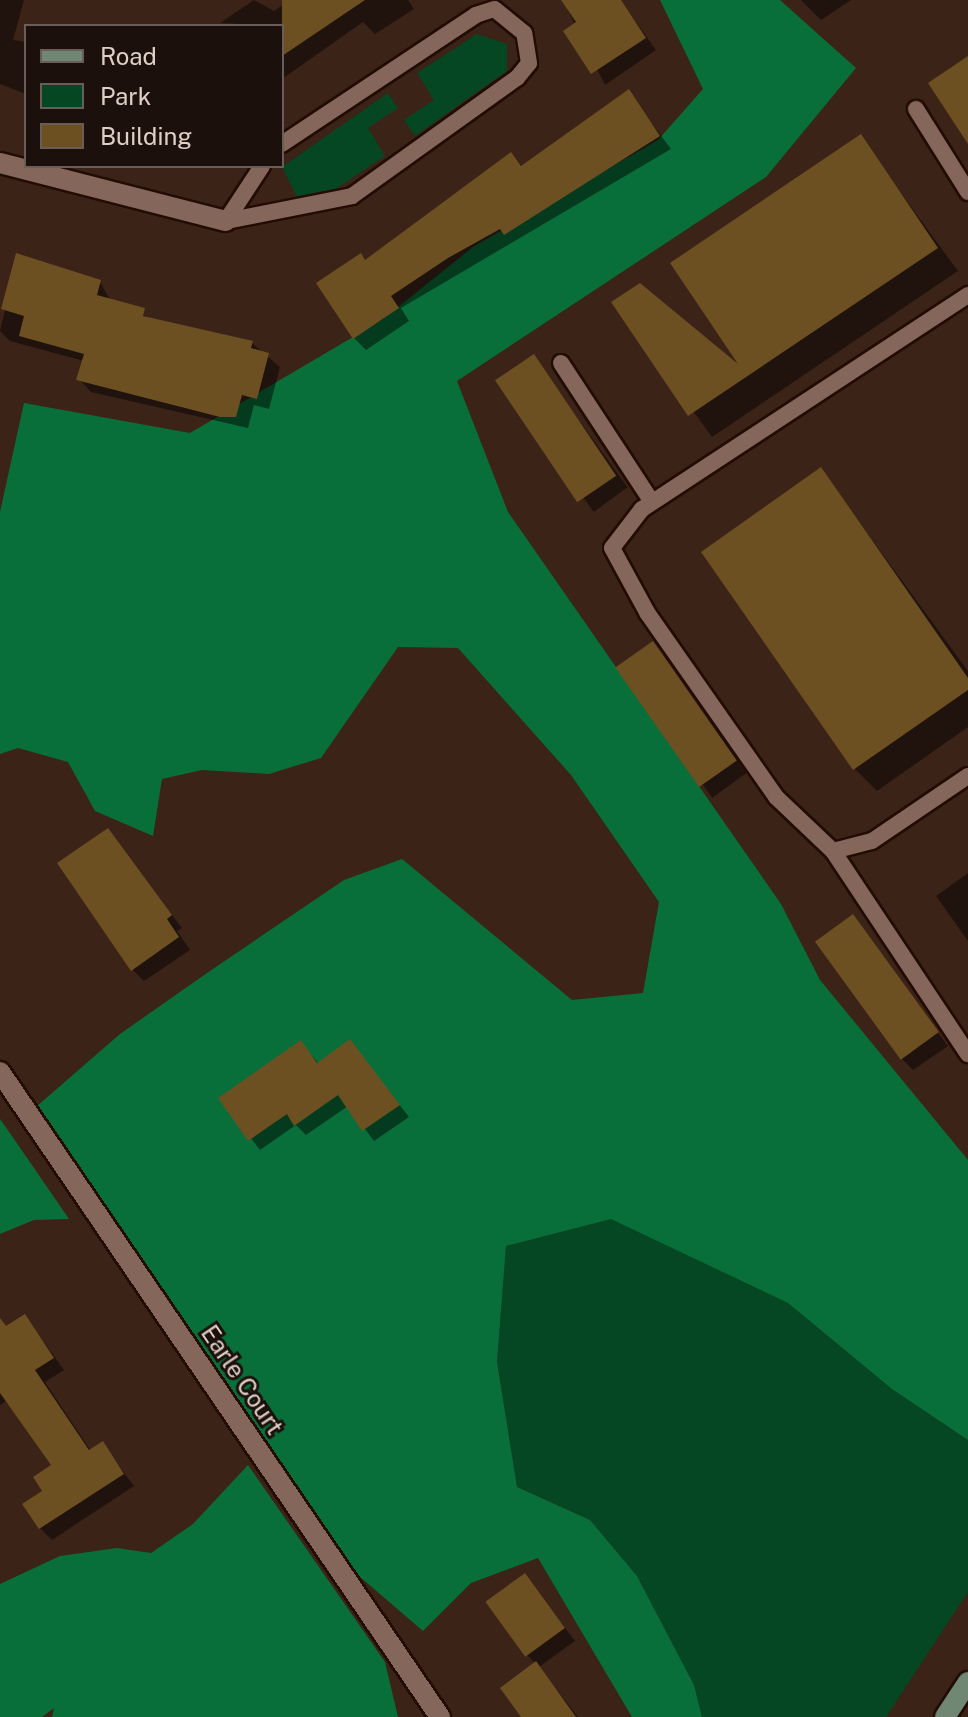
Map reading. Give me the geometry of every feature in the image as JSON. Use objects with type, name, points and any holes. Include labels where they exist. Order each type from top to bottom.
[{"type":"street","points":[[0,163],[226,221]]},
{"type":"street","name":"Earle Court","points":[[0,1072],[440,1717]]},
{"type":"street","points":[[945,1717],[968,1682]]},
{"type":"lane","points":[[226,221],[352,196],[517,78],[529,63],[524,33],[494,9],[476,15],[284,143]]},
{"type":"lane","points":[[916,109],[968,192]]},
{"type":"lane","points":[[226,221],[261,168]]},
{"type":"lane","points":[[968,295],[652,502],[612,548],[648,614],[776,797],[833,851],[968,1054]]},
{"type":"lane","points":[[561,363],[652,502]]},
{"type":"lane","points":[[833,851],[872,841],[968,776]]},
{"type":"green space","points":[[660,0],[780,0],[856,68],[766,177],[457,381],[508,512],[781,904],[820,980],[968,1160],[968,1440],[892,1389],[788,1303],[611,1219],[506,1246],[497,1362],[517,1487],[590,1520],[637,1576],[694,1685],[702,1717],[632,1717],[538,1558],[471,1583],[423,1631],[317,1540],[29,1113],[120,1034],[207,973],[344,880],[402,859],[572,1000],[643,993],[659,902],[571,775],[458,648],[398,647],[321,758],[269,774],[202,770],[162,779],[153,836],[95,811],[68,762],[18,748],[0,754],[0,512],[24,403],[190,433],[382,320],[473,247],[658,140],[703,89]]},
{"type":"green space","points":[[477,34],[507,44],[507,71],[415,136],[404,120],[434,100],[417,73]]},
{"type":"green space","points":[[388,93],[398,108],[368,128],[385,156],[319,200],[299,201],[284,166]]},
{"type":"green space","points":[[0,1119],[69,1219],[34,1220],[0,1234]]},
{"type":"green space","points":[[611,1218],[788,1303],[892,1389],[968,1440],[968,1592],[886,1717],[702,1717],[694,1685],[637,1576],[590,1520],[517,1487],[497,1362],[506,1246]]},
{"type":"green space","points":[[248,1465],[385,1662],[398,1717],[52,1717],[54,1708],[42,1717],[0,1717],[0,1584],[60,1556],[117,1548],[151,1553],[193,1524]]},
{"type":"building","points":[[282,0],[365,0],[284,55]]},
{"type":"building","points":[[561,0],[621,0],[646,38],[591,74],[563,31],[576,22]]},
{"type":"building","points":[[968,56],[968,144],[928,83]]},
{"type":"building","points":[[629,89],[660,136],[504,235],[500,229],[448,258],[391,296],[399,308],[353,339],[316,283],[361,253],[365,260],[511,152],[521,166]]},
{"type":"building","points":[[861,134],[938,248],[688,416],[611,302],[640,283],[738,364],[670,263]]},
{"type":"building","points":[[16,253],[101,280],[97,295],[145,308],[143,316],[253,341],[251,348],[269,353],[257,399],[242,395],[236,417],[220,417],[76,380],[84,354],[19,336],[24,316],[1,309]]},
{"type":"building","points":[[534,354],[616,476],[577,502],[495,380]]},
{"type":"building","points":[[821,467],[968,678],[968,690],[853,770],[701,552]]},
{"type":"building","points":[[653,641],[737,761],[699,787],[615,667]]},
{"type":"building","points":[[108,828],[172,915],[167,919],[179,937],[131,971],[57,863]]},
{"type":"building","points":[[853,914],[939,1032],[901,1060],[815,942]]},
{"type":"building","points":[[350,1039],[400,1105],[362,1131],[338,1095],[294,1126],[287,1114],[248,1141],[218,1098],[301,1040],[317,1063]]},
{"type":"building","points":[[25,1314],[54,1358],[35,1370],[89,1450],[103,1441],[124,1474],[39,1529],[22,1504],[42,1491],[33,1477],[51,1465],[0,1393],[0,1318],[6,1326]]},
{"type":"building","points":[[525,1573],[565,1628],[525,1657],[485,1602]]},
{"type":"building","points":[[536,1661],[576,1717],[521,1717],[500,1688]]}]
